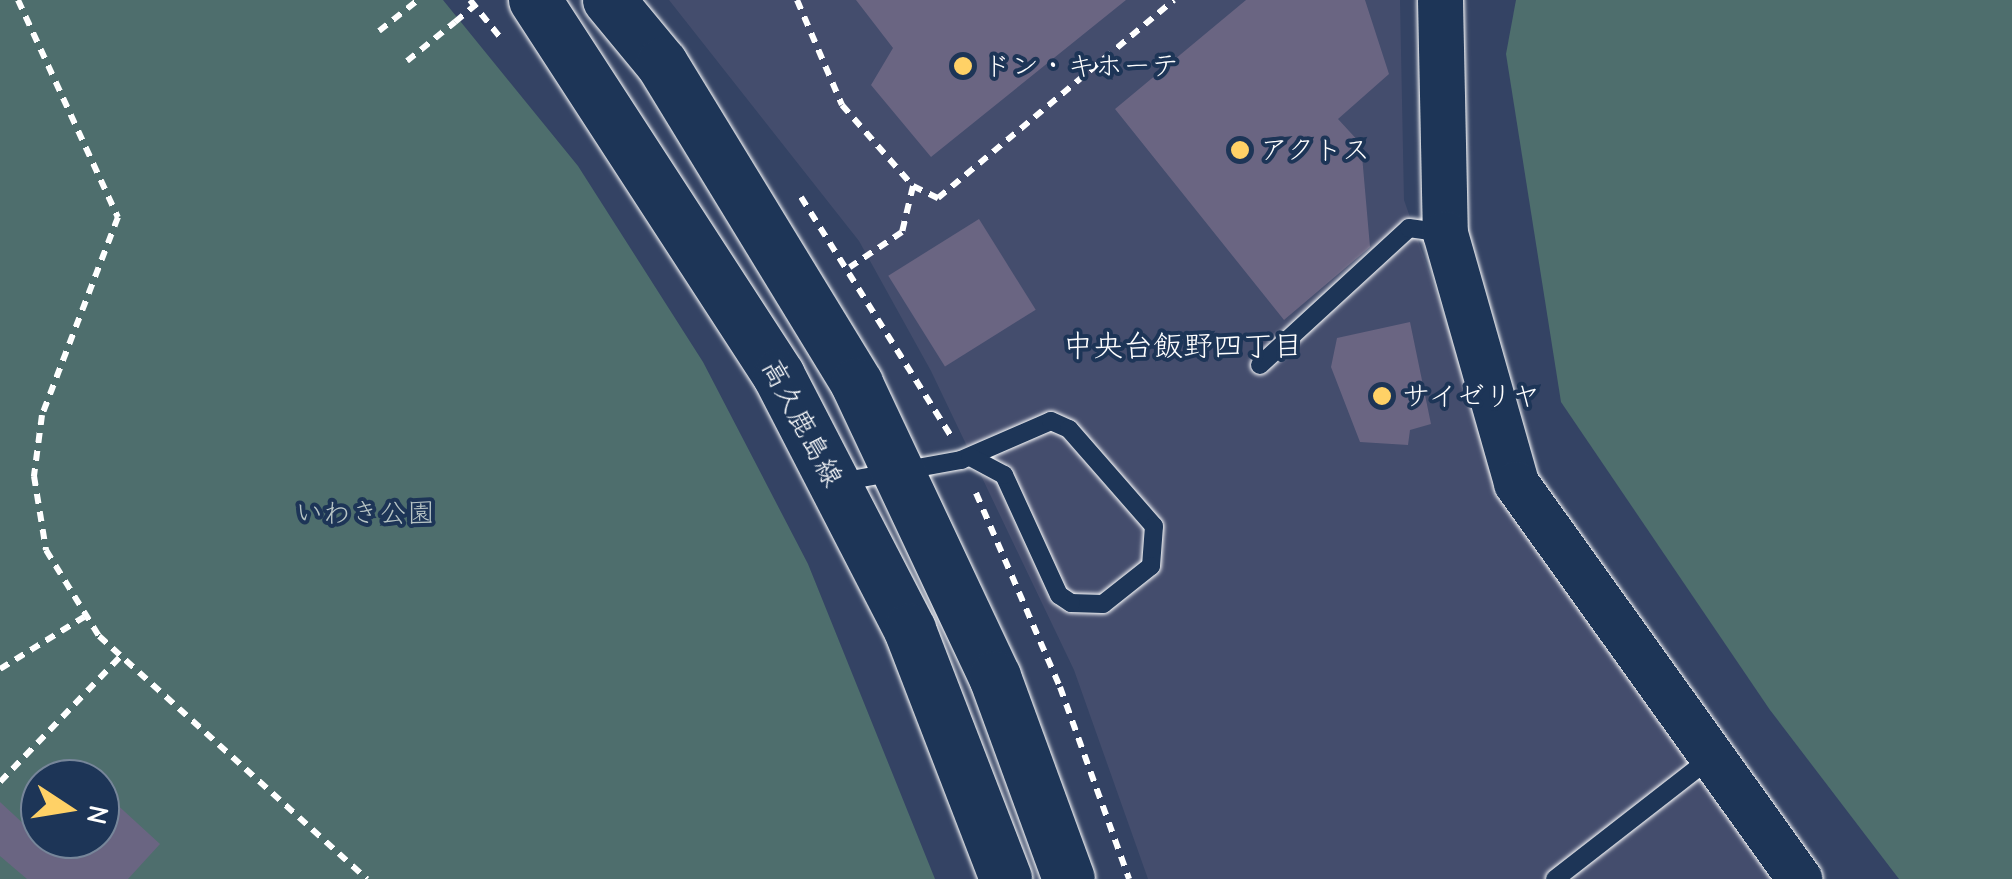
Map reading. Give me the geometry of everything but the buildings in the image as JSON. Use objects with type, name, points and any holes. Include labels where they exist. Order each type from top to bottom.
[{"type":"main road","name":"高久鹿島線","points":[[535,0],[768,359],[910,630],[1006,879]]},
{"type":"main road","points":[[608,0],[662,64],[857,384],[996,676],[1069,879]]},
{"type":"street","points":[[1440,0],[1445,232],[1516,482],[1708,760],[1798,879]]},
{"type":"lane","points":[[1260,365],[1409,228],[1445,232]]},
{"type":"lane","points":[[834,483],[970,457],[1036,423],[1069,429],[1154,526],[1151,566],[1103,604],[1071,603],[1059,596],[1004,475],[970,457]]},
{"type":"lane","points":[[1554,879],[1708,760]]},
{"type":"path","points":[[18,0],[118,218],[42,414],[34,476],[46,550],[84,617],[120,657],[366,879]]},
{"type":"path","points":[[379,31],[418,0]]},
{"type":"path","points":[[470,0],[505,43]]},
{"type":"path","points":[[406,61],[481,0]]},
{"type":"path","points":[[797,0],[842,105],[912,186],[938,198],[1174,0]]},
{"type":"path","points":[[850,267],[902,232],[912,186]]},
{"type":"path","points":[[0,669],[84,617]]},
{"type":"path","points":[[0,782],[120,657]]},
{"type":"shaded area","points":[[669,0],[1400,0],[1404,200],[1507,494],[1774,879],[1148,879],[1074,670],[931,371],[859,241]]},
{"type":"green space","name":"いわき公園","points":[[0,0],[443,0],[578,166],[703,362],[808,564],[935,879],[0,879]]},
{"type":"green space","points":[[1516,0],[2012,0],[2012,879],[1899,879],[1770,710],[1561,402],[1506,54]]},
{"type":"place","name":"ドン・キホーテ","points":[[963,66]]},
{"type":"place","name":"アクトス","points":[[1240,150]]},
{"type":"place","name":"サイゼリヤ","points":[[1382,396]]},
{"type":"district","name":"中央台飯野四丁目","points":[[1183,347]]}]
